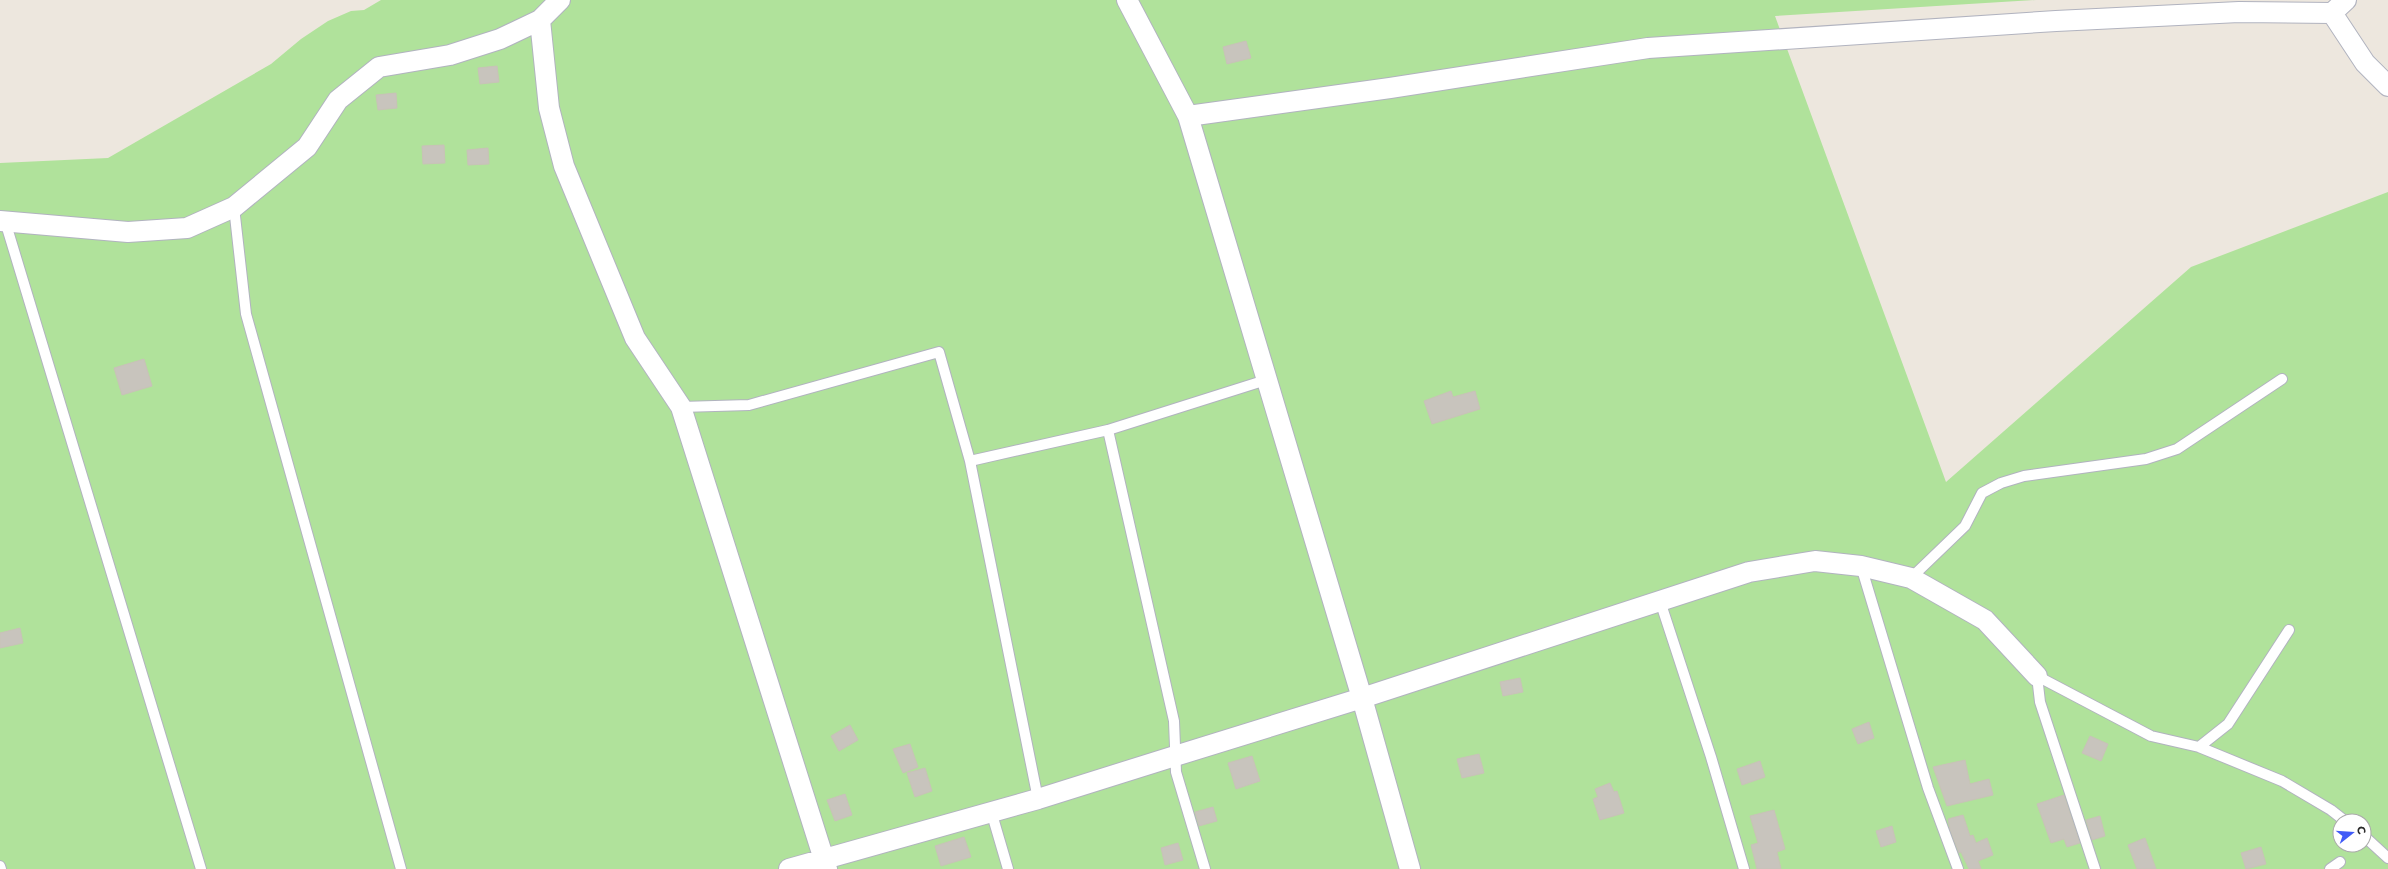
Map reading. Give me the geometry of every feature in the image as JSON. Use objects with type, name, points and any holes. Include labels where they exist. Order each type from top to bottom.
[{"type":"street","points":[[2,221],[128,232],[187,228],[234,207],[307,147],[338,100],[380,67],[450,55],[500,40],[540,20],[560,0]]},
{"type":"street","points":[[1127,0],[1188,116],[1362,698],[1410,869]]},
{"type":"street","points":[[1188,116],[1390,88],[1648,48],[2056,21],[2339,6],[2365,64],[2388,86]]},
{"type":"street","points":[[540,20],[549,108],[564,166],[635,338],[681,407],[825,865]]},
{"type":"street","points":[[789,869],[825,865],[991,811],[1038,798],[1362,698],[1749,572],[1814,562],[1861,566],[1911,578],[1985,620],[2038,676]]},
{"type":"lane","points":[[234,207],[246,314],[401,869]]},
{"type":"lane","points":[[2,221],[201,869]]},
{"type":"lane","points":[[681,407],[749,405],[939,352],[970,461],[1038,798]]},
{"type":"lane","points":[[1911,578],[1965,526],[1982,494],[2000,483],[2024,476],[2146,459],[2177,449],[2282,378]]},
{"type":"lane","points":[[970,461],[1108,430],[1266,380]]},
{"type":"lane","points":[[1108,430],[1174,721],[1176,772],[1205,869]]},
{"type":"lane","points":[[1861,566],[1928,788],[1958,869]]},
{"type":"lane","points":[[1660,601],[1712,757],[1744,869]]},
{"type":"lane","points":[[2199,747],[2228,724],[2289,630]]},
{"type":"lane","points":[[2038,676],[2150,736],[2199,747],[2282,781],[2335,813]]},
{"type":"lane","points":[[2038,676],[2040,702],[2095,869]]},
{"type":"lane","points":[[991,811],[1008,869]]},
{"type":"lane","points":[[2372,843],[2388,858]]},
{"type":"lane","points":[[2330,869],[2340,862]]},
{"type":"green space","points":[[381,0],[2036,0],[1775,16],[1946,482],[2191,267],[2388,192],[2388,869],[0,869],[0,163],[108,158],[271,64],[301,39],[328,21],[351,11],[364,10]]},
{"type":"building","points":[[1246,41],[1251,58],[1227,64],[1223,47]]},
{"type":"building","points":[[497,66],[499,82],[480,84],[478,68]]},
{"type":"building","points":[[396,93],[397,108],[378,110],[376,95]]},
{"type":"building","points":[[444,145],[445,163],[423,164],[422,146]]},
{"type":"building","points":[[488,148],[489,164],[468,165],[467,150]]},
{"type":"building","points":[[144,359],[152,386],[122,395],[114,368]]},
{"type":"building","points":[[1451,391],[1453,397],[1475,391],[1480,409],[1432,424],[1424,401]]},
{"type":"building","points":[[20,628],[23,643],[0,648],[0,633]]},
{"type":"building","points":[[1520,678],[1523,692],[1503,696],[1500,682]]},
{"type":"building","points":[[1869,722],[1874,738],[1858,744],[1852,729]]},
{"type":"building","points":[[850,725],[858,740],[839,751],[831,736]]},
{"type":"building","points":[[2090,736],[2108,744],[2101,761],[2082,753]]},
{"type":"building","points":[[910,744],[918,767],[903,773],[893,749]]},
{"type":"building","points":[[1479,754],[1484,773],[1462,778],[1457,759]]},
{"type":"building","points":[[1252,756],[1260,781],[1236,789],[1228,763]]},
{"type":"building","points":[[1965,760],[1970,784],[1989,779],[1993,795],[1947,806],[1933,767]]},
{"type":"building","points":[[1760,761],[1765,777],[1742,785],[1737,769]]},
{"type":"building","points":[[925,768],[932,791],[915,797],[907,773]]},
{"type":"building","points":[[1610,783],[1614,792],[1617,791],[1624,813],[1600,820],[1593,799],[1598,797],[1595,789]]},
{"type":"building","points":[[845,794],[852,815],[835,821],[827,800]]},
{"type":"building","points":[[2064,795],[2080,843],[2067,847],[2064,839],[2051,843],[2037,804]]},
{"type":"building","points":[[1213,807],[1217,821],[1199,826],[1195,812]]},
{"type":"building","points":[[1774,810],[1785,849],[1777,852],[1781,869],[1757,869],[1751,845],[1758,843],[1750,816]]},
{"type":"building","points":[[1963,815],[1970,836],[1973,835],[1976,843],[1987,838],[1993,855],[1978,861],[1981,869],[1969,869],[1961,852],[1959,853],[1950,830],[1948,819]]},
{"type":"building","points":[[2100,816],[2105,836],[2092,840],[2086,820]]},
{"type":"building","points":[[1892,826],[1896,842],[1881,847],[1876,831]]},
{"type":"building","points":[[964,837],[971,857],[941,866],[935,846]]},
{"type":"building","points":[[2145,838],[2156,869],[2137,869],[2128,845]]},
{"type":"building","points":[[1178,843],[1183,860],[1165,865],[1161,848]]},
{"type":"building","points":[[2261,847],[2266,864],[2246,869],[2241,853]]}]
